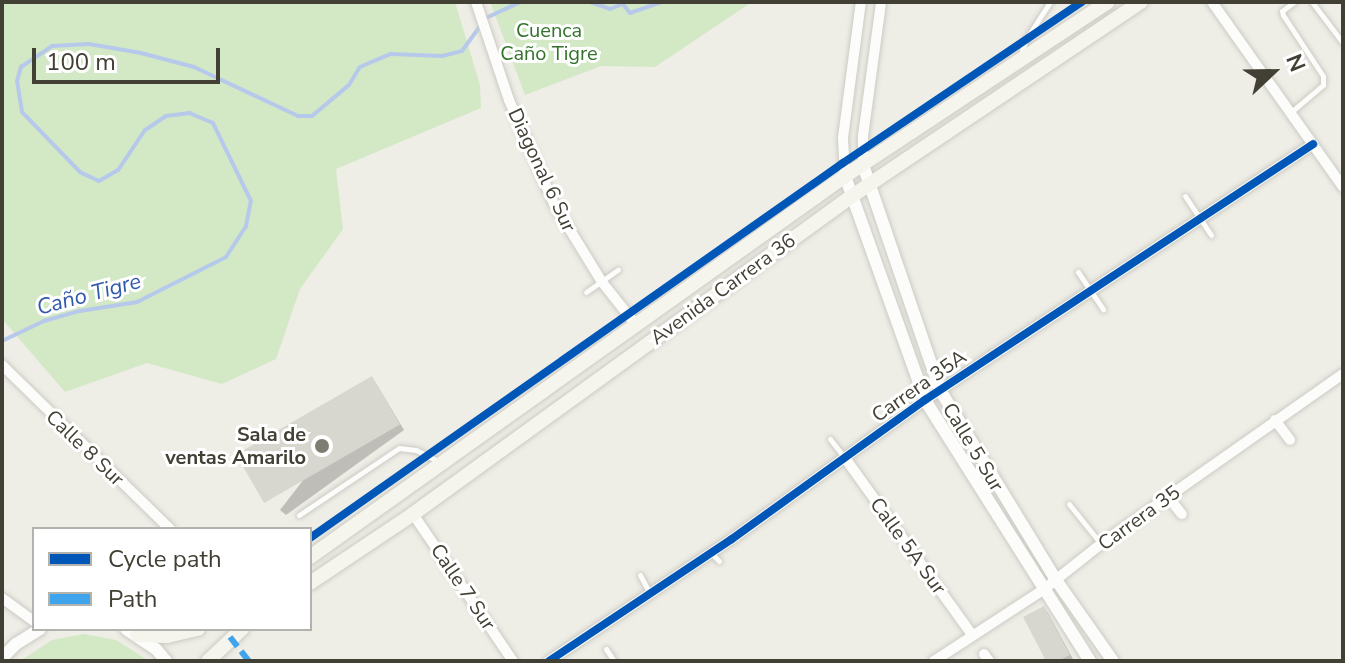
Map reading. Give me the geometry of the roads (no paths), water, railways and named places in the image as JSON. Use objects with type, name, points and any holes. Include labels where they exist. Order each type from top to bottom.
[{"type":"main road","name":"Avenida Carrera 36","points":[[312,556],[845,176],[1108,2]]},
{"type":"main road","name":"Avenida Carrera 36","points":[[312,582],[413,514],[852,196],[1141,2]]},
{"type":"main road","points":[[131,632],[167,636],[189,631]]},
{"type":"main road","points":[[208,661],[240,631]]},
{"type":"street","name":"Diagonal 6 Sur","points":[[476,2],[537,168],[602,282],[636,325]]},
{"type":"street","points":[[845,176],[843,138],[861,2]]},
{"type":"street","points":[[863,165],[864,127],[881,2]]},
{"type":"street","points":[[1212,2],[1343,187]]},
{"type":"street","name":"Carrera 35A","points":[[549,661],[711,553],[735,544],[925,400],[1313,144]]},
{"type":"street","name":"Calle 5 Sur","points":[[863,165],[940,390],[1056,580],[1113,661]]},
{"type":"street","name":"Calle 5 Sur","points":[[845,176],[925,400],[1090,661]]},
{"type":"street","name":"Calle 8 Sur","points":[[2,365],[168,527]]},
{"type":"street","name":"Carrera 35","points":[[934,661],[1043,590],[1101,544],[1343,374]]},
{"type":"street","points":[[1275,420],[1290,440]]},
{"type":"street","name":"Calle 5A Sur","points":[[845,458],[972,635]]},
{"type":"street","points":[[1168,497],[1182,514]]},
{"type":"street","name":"Calle 7 Sur","points":[[413,514],[513,661]]},
{"type":"street","points":[[2,598],[32,620]]},
{"type":"street","points":[[2,658],[16,644],[37,631]]},
{"type":"street","points":[[131,632],[166,661]]},
{"type":"lane","points":[[1019,61],[1026,39],[1050,2]]},
{"type":"lane","points":[[1290,112],[1323,85],[1323,76],[1283,15],[1282,11],[1294,2]]},
{"type":"lane","points":[[1312,2],[1343,43]]},
{"type":"lane","points":[[1185,196],[1211,235]]},
{"type":"lane","points":[[586,292],[618,270]]},
{"type":"lane","points":[[1078,272],[1103,309]]},
{"type":"lane","points":[[830,439],[845,458]]},
{"type":"lane","points":[[299,515],[399,448],[416,450],[443,464]]},
{"type":"lane","points":[[1069,504],[1101,544]]},
{"type":"lane","points":[[711,553],[719,561]]},
{"type":"lane","points":[[640,575],[649,592]]},
{"type":"lane","points":[[606,649],[614,661]]},
{"type":"waterway","name":"Caño Tigre","points":[[2,341],[44,321],[80,311],[137,302],[226,257],[246,226],[251,201],[213,123],[190,113],[166,116],[145,130],[118,170],[99,181],[80,172],[22,112],[17,81],[21,67],[52,46],[89,44],[194,67],[298,116],[312,116],[349,85],[360,67],[391,54],[442,56],[462,51],[486,18],[520,2]]},
{"type":"waterway","name":"Caño Tigre","points":[[590,2],[610,9],[623,4],[630,13],[662,2]]},
{"type":"place","name":"Sala de ventas Amarilo","points":[[322,446]]},
{"type":"park label","name":"Cuenca Caño Tigre","points":[[549,42]]}]
